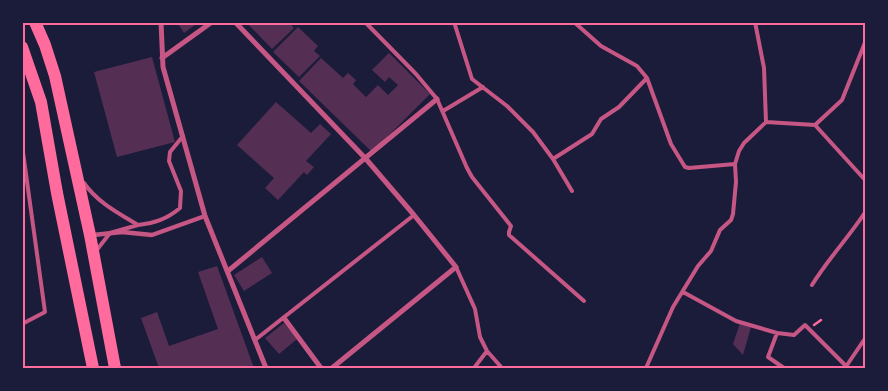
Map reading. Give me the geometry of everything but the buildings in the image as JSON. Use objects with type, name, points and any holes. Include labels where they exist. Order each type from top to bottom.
[{"type":"main road","points":[[35,22],[55,76],[90,235],[115,368]]},
{"type":"main road","points":[[22,47],[41,102],[57,192],[93,368]]},
{"type":"street","points":[[161,22],[162,58],[205,216],[266,368]]},
{"type":"street","points":[[162,58],[212,22]]},
{"type":"street","points":[[235,22],[366,159],[456,268],[332,368]]},
{"type":"street","points":[[228,271],[437,99]]},
{"type":"street","points":[[90,235],[122,232],[152,235],[205,216]]},
{"type":"street","points":[[284,318],[321,368]]},
{"type":"lane","points":[[365,22],[416,74],[437,99],[470,172],[511,226],[509,235],[584,301]]},
{"type":"lane","points":[[454,22],[469,73],[475,82],[507,106],[533,132],[553,159],[572,191]]},
{"type":"lane","points":[[574,22],[601,46],[637,66],[647,78],[671,144],[685,167],[735,164]]},
{"type":"lane","points":[[755,22],[764,68],[766,122]]},
{"type":"lane","points":[[815,125],[842,100],[866,40]]},
{"type":"lane","points":[[553,159],[592,134],[599,121],[619,107],[647,78]]},
{"type":"lane","points":[[443,111],[483,87]]},
{"type":"lane","points":[[646,368],[673,307],[698,266],[711,251],[720,230],[733,214],[736,182],[735,164],[744,143],[766,122],[815,125],[866,181]]},
{"type":"lane","points":[[93,255],[104,238],[110,233],[138,225],[156,223],[170,217],[180,208],[181,191],[169,161],[170,152],[182,136]]},
{"type":"lane","points":[[22,145],[45,312],[22,324]]},
{"type":"lane","points":[[75,172],[89,190],[111,209],[138,225]]},
{"type":"lane","points":[[812,285],[826,263],[866,211]]},
{"type":"lane","points":[[255,340],[414,215]]},
{"type":"lane","points":[[456,268],[475,309],[480,337],[487,351],[502,368]]},
{"type":"lane","points":[[683,292],[736,321],[777,333],[794,335],[806,326],[846,368],[866,337]]},
{"type":"lane","points":[[777,333],[768,357],[784,368]]},
{"type":"lane","points":[[474,368],[487,351]]}]
